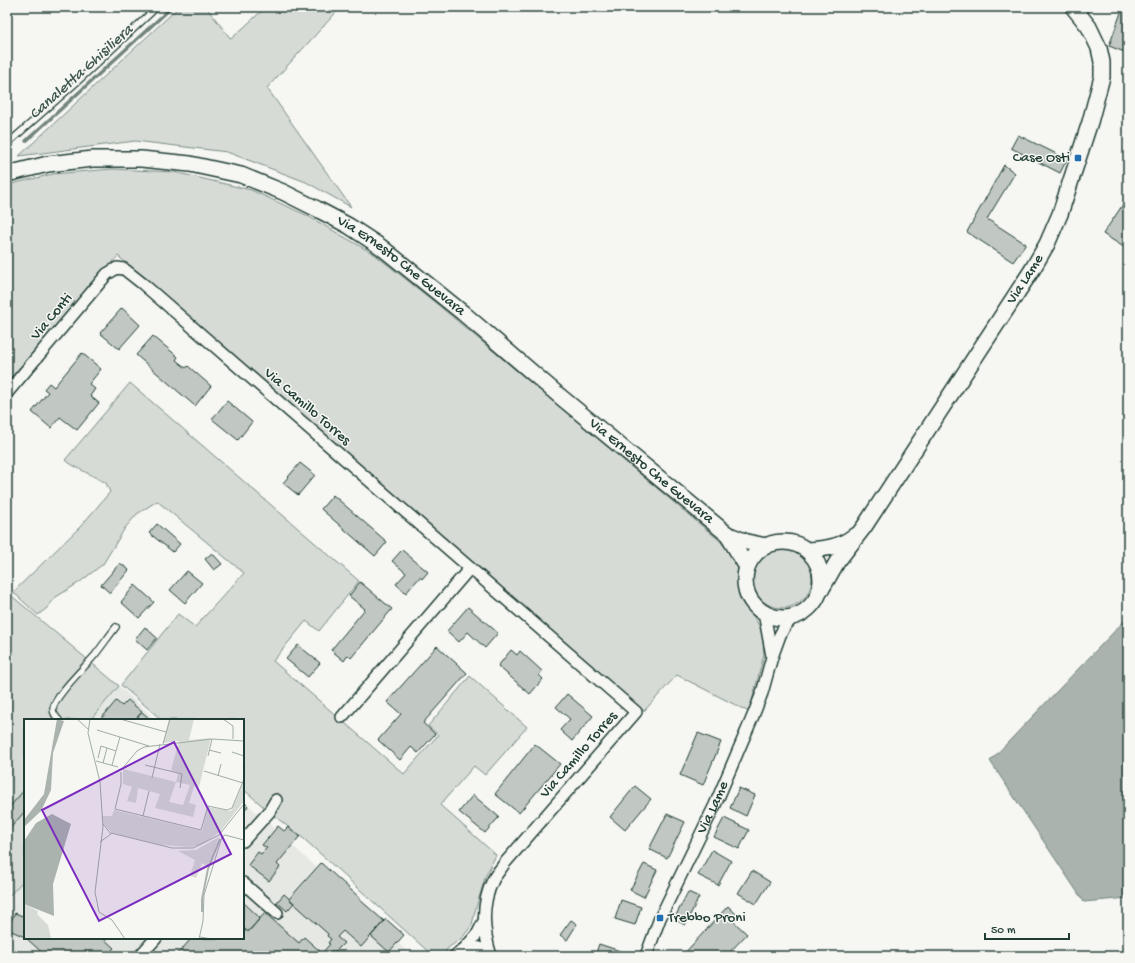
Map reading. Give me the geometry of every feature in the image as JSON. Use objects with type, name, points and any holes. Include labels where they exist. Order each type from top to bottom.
[{"type":"street","name":"Via Lame","points":[[821,590],[837,562],[864,527],[1032,270],[1047,244],[1060,214],[1090,122],[1102,77],[1102,62],[1099,48],[1089,27],[1073,7]]},
{"type":"street","name":"Via Ernesto Che Guevara","points":[[7,174],[48,164],[93,159],[141,159],[190,164],[240,175],[318,208],[381,247],[463,313],[562,398],[727,534],[747,542],[766,546]]},
{"type":"street","name":"Via Conti","points":[[7,393],[107,274],[117,268],[124,270]]},
{"type":"street","name":"Via Camillo Torres","points":[[124,270],[143,284],[636,712],[504,864],[493,880],[487,898],[484,921],[491,956]]},
{"type":"street","name":"Via Lame","points":[[808,550],[825,549],[838,545],[850,539],[864,527]]},
{"type":"street","name":"Via Ernesto Che Guevara","points":[[727,534],[747,567]]},
{"type":"street","points":[[774,543],[793,543],[808,550],[820,567],[822,579],[821,590],[816,601],[808,610],[793,617],[784,619],[764,613],[752,602],[746,590],[745,576],[750,560],[755,553],[774,543]]},
{"type":"street","points":[[342,717],[470,568]]},
{"type":"street","name":"Via Lame","points":[[764,613],[772,657]]},
{"type":"street","name":"Via Lame","points":[[646,956],[660,918],[715,805],[753,716],[762,693],[780,635],[784,626],[793,617]]},
{"type":"street","points":[[244,840],[269,812],[276,800]]},
{"type":"street","points":[[244,884],[277,913]]},
{"type":"street","name":"Via Camillo Torres","points":[[455,956],[465,948],[478,933],[484,921]]},
{"type":"street","points":[[140,956],[155,939]]},
{"type":"street","points":[[465,948],[480,948],[491,956]]},
{"type":"lane","points":[[7,144],[76,83],[157,7]]},
{"type":"lane","points":[[58,719],[53,709],[59,696],[95,655],[116,627]]},
{"type":"shaded area","points":[[179,7],[206,7],[231,39],[266,7],[341,7],[267,88],[351,207],[306,182],[227,152],[135,141],[19,156]]},
{"type":"shaded area","points":[[112,169],[174,172],[251,190],[306,215],[374,254],[437,304],[720,541],[735,559],[740,572],[738,585],[741,601],[754,617],[762,631],[764,655],[749,712],[677,675],[644,711],[118,256],[7,382],[7,185],[53,174]]},
{"type":"shaded area","points":[[130,383],[359,581],[319,631],[306,621],[273,661],[404,774],[438,735],[428,726],[470,676],[527,727],[485,775],[474,766],[440,805],[496,855],[486,875],[472,925],[462,938],[448,948],[443,956],[433,956],[304,839],[244,790],[244,719],[161,719],[121,685],[178,614],[195,627],[244,573],[157,501],[137,514],[125,528],[103,564],[80,582],[56,597],[47,608],[38,615],[13,592],[80,527],[110,492],[106,483],[65,460]]},
{"type":"shaded area","points":[[776,548],[788,548],[799,553],[807,561],[812,572],[810,590],[799,603],[788,608],[776,608],[765,603],[757,595],[752,584],[752,572],[757,561],[765,553]]},
{"type":"shaded area","points":[[7,592],[119,686],[91,719],[24,719],[24,882],[22,882],[7,898]]},
{"type":"shaded area","points":[[1128,617],[1128,898],[1084,902],[990,761]]},
{"type":"shaded area","points":[[119,686],[155,719],[91,719]]},
{"type":"shaded area","points":[[244,801],[412,956],[7,956],[7,898],[22,882],[24,882],[24,939],[244,939]]},
{"type":"building","points":[[1123,7],[1128,7],[1127,53],[1109,46]]},
{"type":"building","points":[[1128,86],[1128,101],[1123,98]]},
{"type":"building","points":[[1018,135],[1067,159],[1060,173],[1011,148]]},
{"type":"building","points":[[1004,165],[1015,173],[987,219],[1026,244],[1013,262],[967,232]]},
{"type":"building","points":[[1128,197],[1128,247],[1127,249],[1103,234]]},
{"type":"building","points":[[122,308],[140,325],[119,349],[100,333]]},
{"type":"building","points":[[153,336],[178,357],[176,360],[186,368],[188,366],[211,386],[195,406],[136,355]]},
{"type":"building","points":[[82,353],[101,369],[89,384],[95,389],[90,396],[99,403],[77,430],[60,417],[51,428],[32,412],[48,392],[44,389],[49,383],[54,387]]},
{"type":"building","points":[[227,401],[252,422],[238,440],[212,419]]},
{"type":"building","points":[[300,463],[315,475],[298,495],[283,483]]},
{"type":"building","points":[[333,495],[387,542],[375,556],[321,509]]},
{"type":"building","points":[[157,524],[180,544],[173,552],[149,533]]},
{"type":"building","points":[[402,550],[428,572],[422,579],[420,577],[406,593],[396,584],[406,573],[392,561]]},
{"type":"building","points":[[212,553],[222,564],[214,570],[205,559]]},
{"type":"building","points":[[120,563],[129,570],[110,593],[101,585]]},
{"type":"building","points":[[187,571],[202,583],[185,603],[170,590]]},
{"type":"building","points":[[360,582],[392,609],[351,658],[348,655],[344,661],[331,650],[365,609],[349,596]]},
{"type":"building","points":[[135,585],[154,602],[139,618],[121,602]]},
{"type":"building","points":[[468,607],[498,633],[485,648],[468,632],[459,642],[447,631]]},
{"type":"building","points":[[145,627],[157,638],[147,650],[135,639]]},
{"type":"building","points":[[298,645],[320,663],[308,677],[286,659]]},
{"type":"building","points":[[437,646],[467,673],[423,723],[435,734],[418,753],[411,747],[400,760],[378,740],[401,714],[387,702]]},
{"type":"building","points":[[511,650],[517,655],[520,651],[542,671],[539,675],[543,679],[530,694],[498,666]]},
{"type":"building","points":[[567,694],[593,716],[572,741],[560,730],[570,719],[556,707]]},
{"type":"building","points":[[128,700],[142,712],[136,719],[101,719],[116,701],[122,706]]},
{"type":"building","points":[[142,712],[150,719],[136,719]]},
{"type":"building","points":[[698,733],[721,742],[703,785],[680,775]]},
{"type":"building","points":[[535,744],[560,764],[519,813],[495,794]]},
{"type":"building","points":[[635,786],[651,799],[625,830],[610,817]]},
{"type":"building","points":[[739,788],[755,795],[746,816],[730,808]]},
{"type":"building","points":[[24,790],[24,812],[7,832],[7,810]]},
{"type":"building","points":[[473,795],[499,817],[485,833],[459,812]]},
{"type":"building","points":[[244,802],[248,806],[244,811]]},
{"type":"building","points":[[667,814],[685,822],[667,858],[649,849]]},
{"type":"building","points":[[724,818],[749,830],[739,849],[714,837]]},
{"type":"building","points":[[278,826],[284,831],[288,827],[300,836],[277,864],[280,867],[269,881],[248,865],[258,852],[261,854],[267,848],[262,845]]},
{"type":"building","points":[[712,850],[731,861],[718,885],[698,875]]},
{"type":"building","points":[[321,863],[384,921],[361,947],[343,931],[337,937],[344,943],[336,951],[335,950],[334,952],[332,950],[327,956],[176,956],[190,940],[189,939],[244,939],[244,933],[246,930],[248,932],[265,913],[299,943],[304,937],[322,953],[330,944],[328,943],[331,939],[327,936],[328,934],[289,899]]},
{"type":"building","points":[[644,864],[657,870],[644,897],[630,890]]},
{"type":"building","points":[[752,871],[770,882],[756,904],[738,893]]},
{"type":"building","points":[[688,892],[699,897],[685,925],[674,919]]},
{"type":"building","points":[[284,894],[294,903],[287,911],[277,902]]},
{"type":"building","points":[[621,900],[641,907],[635,925],[615,919]]},
{"type":"building","points":[[244,903],[260,918],[248,932],[244,928]]},
{"type":"building","points":[[728,906],[738,916],[733,921],[747,934],[726,956],[682,956]]},
{"type":"building","points":[[15,913],[24,917],[24,937],[7,929]]},
{"type":"building","points":[[386,919],[404,935],[389,952],[371,936]]},
{"type":"building","points":[[571,920],[577,924],[567,940],[560,935]]},
{"type":"building","points":[[27,939],[104,939],[114,948],[109,953],[109,956],[46,956]]},
{"type":"building","points":[[599,944],[620,951],[619,956],[595,956]]},
{"type":"waterway","name":"Canaletta Ghisiliera","points":[[26,141],[172,7]]},
{"type":"place","name":"Case Osti","points":[[1078,158]]},
{"type":"place","name":"Trebbo Proni","points":[[660,918]]}]
